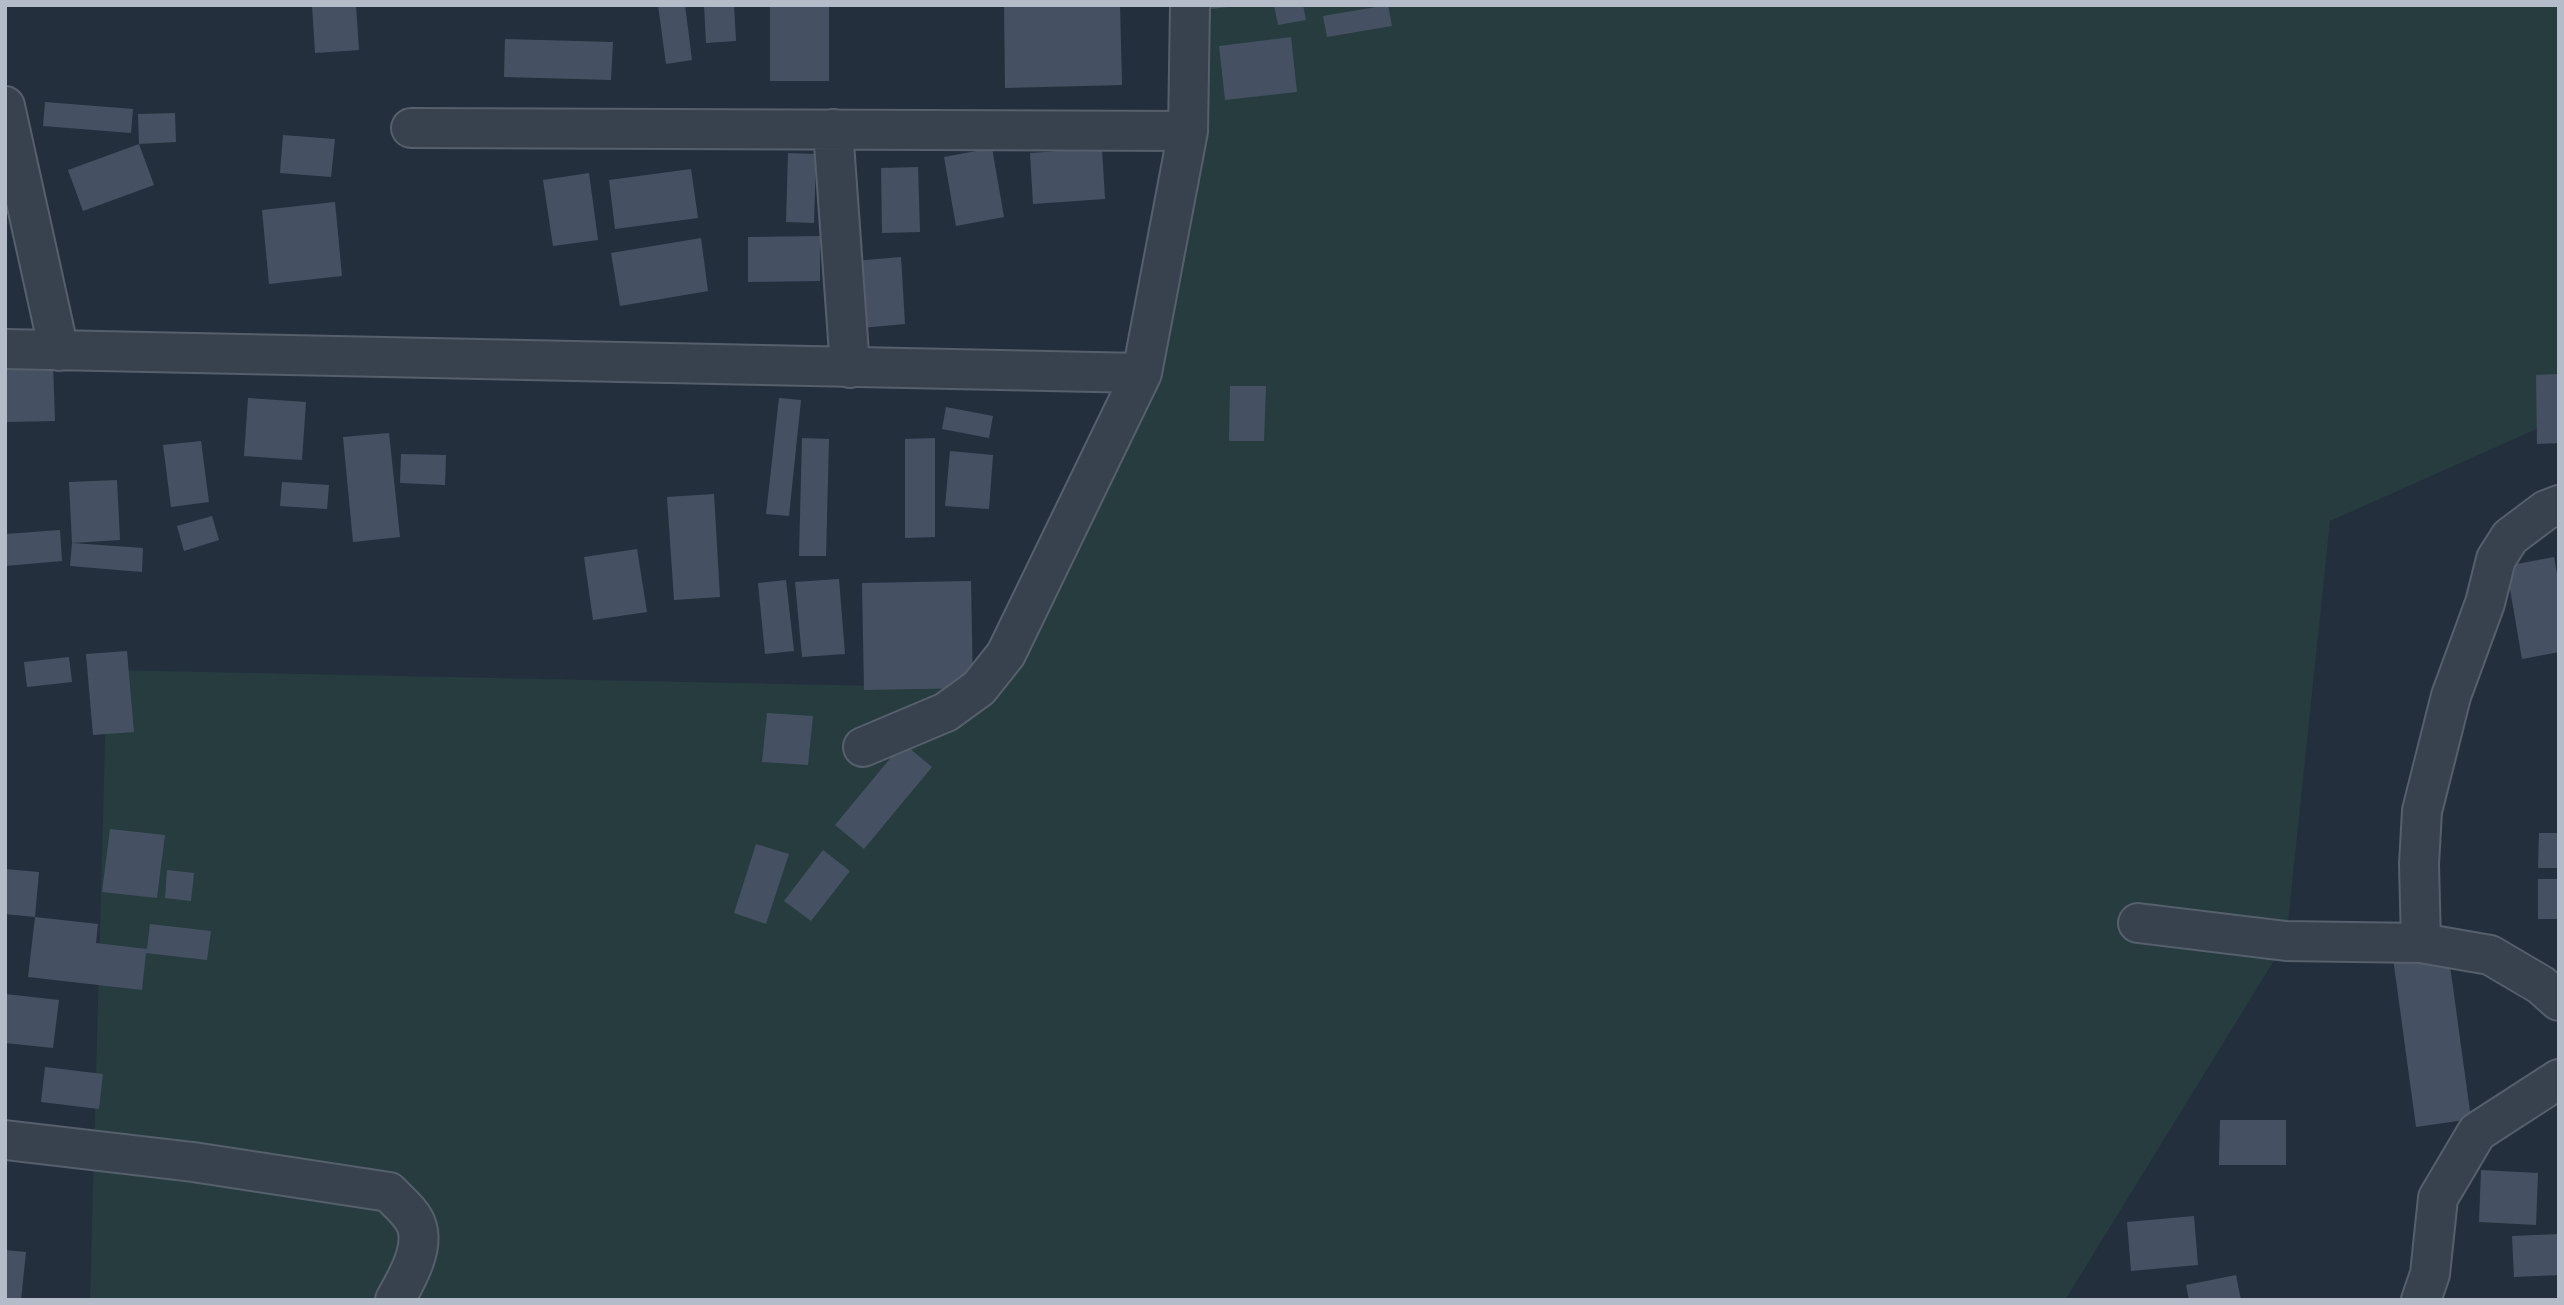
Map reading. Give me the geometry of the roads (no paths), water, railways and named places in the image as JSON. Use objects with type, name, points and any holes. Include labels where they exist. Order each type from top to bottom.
[{"type":"street","points":[[863,747],[946,712],[979,688],[1006,654],[1142,373],[1188,131],[1190,5]]},
{"type":"street","points":[[5,106],[59,351]]},
{"type":"street","points":[[411,128],[1188,131]]},
{"type":"street","points":[[833,130],[850,368]]},
{"type":"street","points":[[5,349],[1142,373]]},
{"type":"street","points":[[2421,943],[2419,864],[2422,811],[2451,695],[2485,603],[2496,559],[2510,537],[2546,510],[2559,505]]},
{"type":"street","points":[[2138,923],[2286,941],[2421,943],[2490,955],[2541,985],[2559,1001]]},
{"type":"street","points":[[2421,1300],[2430,1274],[2438,1198],[2477,1132],[2559,1079]]},
{"type":"street","points":[[5,1140],[206,1164],[389,1192],[417,1227],[417,1253],[395,1300]]}]
